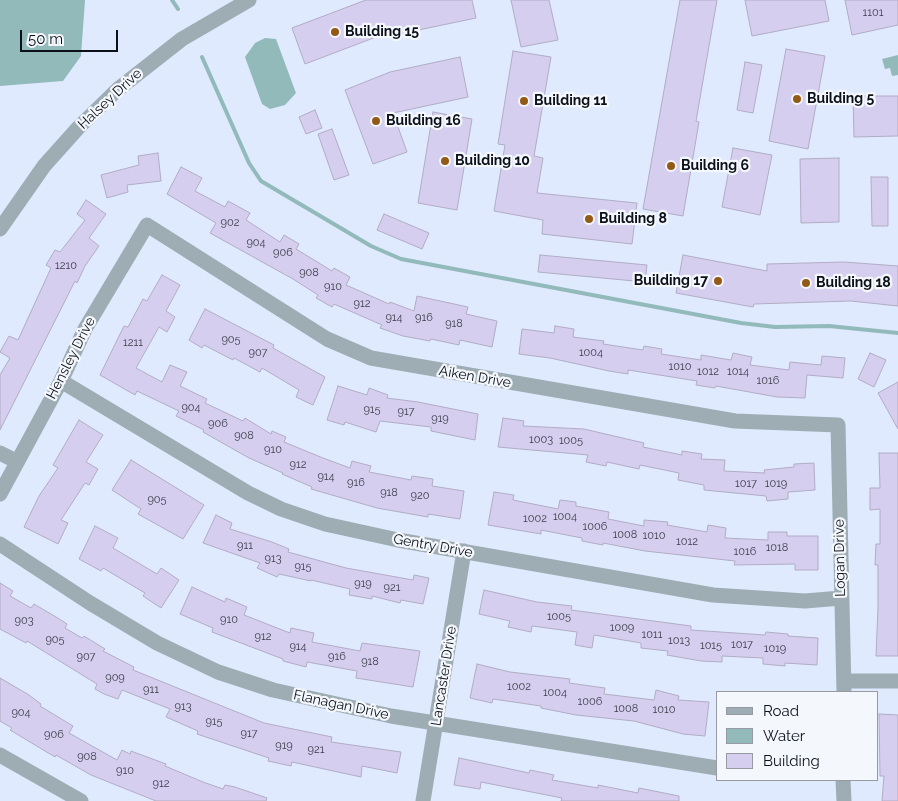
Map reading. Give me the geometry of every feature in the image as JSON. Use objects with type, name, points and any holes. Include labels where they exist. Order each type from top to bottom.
[{"type":"street","name":"Halsey Drive","points":[[0,229],[44,166],[78,128],[117,90],[182,39],[230,9],[249,0]]},
{"type":"street","name":"Hensley Drive","points":[[0,494],[16,461],[61,381],[85,329],[147,225]]},
{"type":"street","name":"Aiken Drive","points":[[147,225],[327,339],[371,358],[735,421],[838,424]]},
{"type":"street","name":"Gentry Drive","points":[[61,381],[248,493],[281,509],[325,524],[464,551],[713,595],[805,601],[840,598]]},
{"type":"street","name":"Logan Drive","points":[[838,424],[840,598],[844,687]]},
{"type":"street","points":[[0,453],[16,461]]},
{"type":"street","name":"Flanagan Drive","points":[[0,544],[90,603],[157,643],[218,672],[272,690],[391,716],[716,768]]},
{"type":"street","name":"Lancaster Drive","points":[[423,801],[464,551]]},
{"type":"street","points":[[844,687],[898,681]]},
{"type":"street","points":[[0,755],[80,801]]},
{"type":"street","points":[[843,781],[844,801]]},
{"type":"water","points":[[0,0],[85,0],[81,56],[63,81],[0,86]]},
{"type":"water","points":[[265,38],[276,39],[296,93],[285,105],[270,109],[262,104],[245,57],[255,43]]},
{"type":"water","points":[[898,55],[898,75],[892,76],[890,68],[885,69],[882,59]]},
{"type":"building","points":[[366,0],[472,0],[476,18],[385,37],[384,34],[305,64],[292,28]]},
{"type":"building","points":[[511,0],[549,0],[558,40],[521,47]]},
{"type":"building","points":[[680,0],[717,0],[696,121],[699,122],[683,216],[643,209]]},
{"type":"building","points":[[745,0],[825,0],[829,21],[752,36]]},
{"type":"building","points":[[845,0],[898,0],[898,25],[852,35]]},
{"type":"building","name":"Building 5","points":[[786,49],[825,56],[808,149],[769,141]]},
{"type":"building","points":[[513,51],[551,57],[534,156],[543,158],[537,193],[637,203],[632,244],[542,234],[543,220],[494,211],[505,145],[498,144]]},
{"type":"building","points":[[460,57],[468,97],[393,113],[407,152],[373,164],[345,90],[390,72]]},
{"type":"building","points":[[745,62],[762,65],[753,113],[737,110]]},
{"type":"building","points":[[853,96],[898,96],[898,136],[854,137]]},
{"type":"building","points":[[315,110],[322,128],[306,134],[299,117]]},
{"type":"building","name":"Building 10","points":[[433,112],[472,119],[457,210],[418,203]]},
{"type":"building","points":[[332,129],[349,175],[334,180],[318,134]]},
{"type":"building","points":[[733,148],[772,155],[760,215],[722,207]]},
{"type":"building","points":[[158,153],[161,181],[127,185],[128,192],[107,198],[101,175],[139,165],[138,156]]},
{"type":"building","points":[[839,158],[839,222],[801,223],[800,159]]},
{"type":"building","points":[[181,167],[202,178],[195,191],[225,207],[228,201],[250,213],[246,220],[280,242],[284,235],[299,244],[296,249],[332,271],[334,268],[350,277],[346,285],[389,304],[390,302],[414,311],[417,296],[468,307],[466,314],[497,321],[492,347],[460,340],[459,345],[403,336],[380,328],[382,325],[334,304],[332,307],[316,298],[318,295],[293,279],[210,233],[216,223],[167,194]]},
{"type":"building","points":[[871,177],[888,177],[888,226],[872,226]]},
{"type":"building","points":[[86,200],[106,214],[89,238],[99,246],[85,266],[77,283],[75,281],[0,430],[0,375],[10,358],[0,352],[9,336],[18,340],[51,268],[46,265],[55,250],[60,252],[85,220],[77,214]]},
{"type":"building","points":[[384,214],[429,233],[422,249],[377,230]]},
{"type":"building","points":[[540,255],[647,265],[645,282],[538,272]]},
{"type":"building","points":[[683,255],[767,271],[767,264],[844,262],[898,266],[898,306],[851,301],[754,304],[753,307],[676,293]]},
{"type":"building","points":[[162,275],[180,285],[166,311],[175,317],[167,332],[159,327],[136,368],[162,382],[170,365],[187,372],[180,386],[207,399],[205,403],[243,421],[245,418],[271,434],[272,431],[286,437],[284,442],[323,458],[350,468],[352,461],[371,466],[369,472],[411,480],[412,476],[433,479],[432,486],[464,491],[460,519],[428,514],[428,517],[377,508],[311,489],[312,487],[249,458],[203,432],[204,430],[176,416],[179,411],[137,391],[135,395],[100,375],[124,326],[128,327],[143,299],[147,301]]},
{"type":"building","points":[[205,309],[274,345],[273,348],[325,377],[313,405],[296,397],[299,390],[262,368],[260,372],[234,358],[233,360],[204,345],[202,348],[189,340]]},
{"type":"building","points":[[555,326],[574,329],[573,337],[604,341],[603,344],[643,350],[644,346],[662,349],[661,354],[701,360],[701,355],[731,360],[733,353],[752,357],[750,365],[789,370],[790,362],[821,365],[822,356],[845,358],[843,378],[807,375],[805,398],[777,397],[716,386],[715,388],[696,385],[697,381],[628,370],[628,374],[550,358],[519,354],[522,329],[554,333]]},
{"type":"building","points":[[870,353],[886,360],[874,387],[858,379]]},
{"type":"building","points":[[898,382],[898,429],[878,393]]},
{"type":"building","points":[[338,386],[367,395],[369,388],[388,395],[387,398],[478,414],[475,440],[431,431],[431,427],[380,421],[376,432],[345,422],[344,425],[327,420]]},
{"type":"building","points":[[503,418],[524,421],[523,426],[584,429],[644,443],[643,447],[682,455],[682,451],[702,454],[701,459],[725,460],[724,471],[765,473],[764,470],[794,467],[794,464],[814,463],[815,490],[788,492],[788,499],[767,501],[766,496],[704,490],[704,485],[678,480],[679,473],[640,465],[639,469],[607,462],[606,466],[586,462],[588,455],[498,447]]},
{"type":"building","points":[[79,420],[103,435],[86,462],[98,469],[89,485],[85,483],[61,520],[68,523],[58,544],[24,527],[39,496],[58,468],[53,465]]},
{"type":"building","points":[[879,453],[898,453],[898,656],[876,656],[878,565],[875,565],[876,544],[880,544],[880,509],[870,510],[870,488],[880,488]]},
{"type":"building","points":[[131,460],[204,505],[183,539],[138,514],[141,509],[112,490]]},
{"type":"building","points":[[494,492],[514,495],[513,500],[558,509],[560,500],[576,502],[576,506],[609,512],[608,519],[644,526],[644,520],[668,522],[667,525],[707,532],[708,525],[726,528],[725,538],[768,540],[768,532],[787,532],[787,536],[818,536],[818,570],[795,570],[795,564],[734,565],[735,561],[645,551],[603,543],[603,545],[582,541],[582,538],[541,530],[541,534],[488,525]]},
{"type":"building","points":[[216,515],[232,523],[230,529],[272,542],[289,549],[288,552],[346,568],[413,580],[414,575],[429,578],[423,604],[401,600],[400,603],[372,596],[372,599],[349,595],[350,589],[279,574],[277,577],[257,568],[260,563],[203,543]]},
{"type":"building","points":[[95,526],[118,538],[113,548],[157,574],[161,568],[179,580],[161,608],[143,596],[145,593],[103,568],[101,571],[79,559]]},
{"type":"building","points":[[0,583],[13,591],[10,596],[31,608],[34,604],[56,617],[67,624],[65,628],[82,638],[84,636],[105,649],[103,651],[134,667],[133,670],[264,723],[332,737],[331,742],[401,752],[397,773],[362,766],[361,777],[292,762],[291,766],[268,761],[269,758],[197,734],[198,731],[166,717],[170,709],[122,690],[118,699],[104,694],[95,689],[97,684],[27,641],[26,643],[0,629]]},
{"type":"building","points":[[192,587],[225,602],[226,598],[247,607],[244,615],[290,633],[291,628],[314,633],[312,642],[360,651],[362,643],[420,651],[413,687],[356,678],[357,671],[307,662],[306,667],[283,661],[283,659],[212,632],[213,628],[180,614]]},
{"type":"building","points":[[484,590],[537,602],[572,606],[571,610],[691,626],[691,630],[765,635],[766,632],[818,638],[817,665],[785,663],[785,666],[763,664],[763,658],[722,656],[722,662],[701,661],[667,655],[668,651],[641,648],[641,643],[594,635],[592,648],[575,645],[577,632],[532,626],[531,632],[508,627],[510,621],[479,614]]},
{"type":"building","points":[[477,664],[510,672],[570,679],[569,683],[605,688],[604,694],[654,700],[656,690],[679,696],[678,700],[709,702],[705,736],[683,734],[634,721],[576,715],[541,708],[541,706],[493,699],[492,703],[470,698]]},
{"type":"building","points":[[0,678],[29,695],[41,704],[40,706],[73,726],[69,733],[117,760],[122,750],[130,754],[131,751],[166,764],[165,766],[203,782],[223,789],[225,785],[235,787],[267,798],[266,801],[156,801],[91,775],[56,755],[55,757],[10,730],[12,728],[0,721]]},
{"type":"building","points":[[879,714],[898,715],[898,801],[882,801],[884,776],[880,776]]},
{"type":"building","points":[[459,758],[529,773],[530,770],[554,775],[552,780],[598,788],[598,785],[638,793],[639,788],[679,796],[679,801],[561,801],[562,798],[481,782],[480,789],[454,785]]},
{"type":"waterway","points":[[172,0],[178,9]]},
{"type":"waterway","points":[[202,57],[249,163],[261,181],[371,246],[401,259],[741,323],[775,327],[829,326],[898,333]]},
{"type":"place","name":"Building 15","points":[[335,32]]},
{"type":"place","name":"Building 5","points":[[797,99]]},
{"type":"place","name":"Building 11","points":[[524,101]]},
{"type":"place","name":"Building 16","points":[[376,121]]},
{"type":"place","name":"Building 10","points":[[445,161]]},
{"type":"place","name":"Building 6","points":[[671,166]]},
{"type":"place","name":"Building 8","points":[[589,219]]},
{"type":"place","name":"Building 17","points":[[718,281]]},
{"type":"place","name":"Building 18","points":[[806,283]]}]
